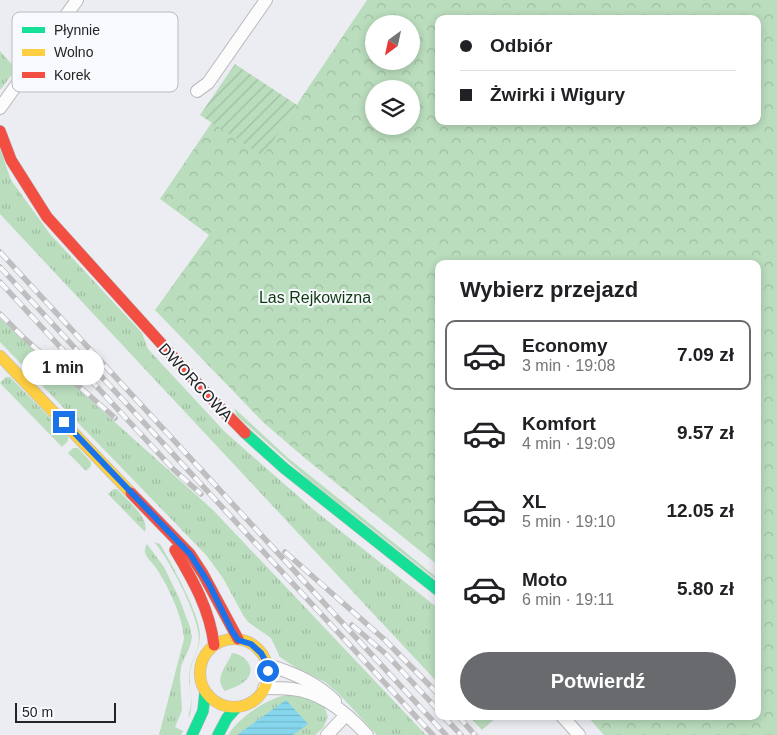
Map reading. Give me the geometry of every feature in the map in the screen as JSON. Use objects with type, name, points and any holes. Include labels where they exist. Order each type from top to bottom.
[{"type":"main road","name":"DWORCOWA","points":[[0,131],[12,160],[47,217],[205,392],[246,434],[284,468],[435,588]]},
{"type":"main road","points":[[0,356],[161,526],[182,544],[196,563],[238,640]]},
{"type":"main road","points":[[161,526],[204,606],[214,632],[214,645]]},
{"type":"main road","points":[[226,640],[238,640],[248,642],[263,656],[267,665],[268,677],[264,688],[256,700],[236,708],[221,705],[205,693],[200,680],[200,667],[205,654],[214,645],[226,640]]},
{"type":"main road","points":[[192,735],[203,711],[205,693]]},
{"type":"main road","points":[[218,735],[227,718],[236,708]]},
{"type":"street","points":[[68,12],[77,0]]},
{"type":"street","points":[[197,91],[208,83],[266,0]]},
{"type":"street","points":[[0,108],[12,91]]},
{"type":"street","points":[[267,665],[297,675],[316,686],[332,699],[367,735]]},
{"type":"street","points":[[264,688],[292,689],[306,692],[325,701],[346,715]]},
{"type":"street","points":[[327,735],[346,715]]},
{"type":"street","points":[[566,720],[579,735]]},
{"type":"green space","name":"Las Rejkowizna","points":[[367,0],[777,0],[777,735],[604,735],[591,720],[761,720],[761,260],[435,260],[435,563],[264,423],[155,310],[209,235],[160,199],[212,122],[263,155]]},
{"type":"green space","points":[[0,51],[12,64],[12,74],[0,89]]},
{"type":"green space","points":[[235,64],[297,105],[263,156],[200,115]]},
{"type":"green space","points":[[0,149],[11,180],[50,234],[142,333],[148,349],[225,432],[314,510],[435,606],[435,680],[0,214]]},
{"type":"green space","points":[[0,318],[213,510],[426,735],[377,735],[338,693],[325,682],[298,669],[280,657],[271,638],[248,622],[223,578],[206,555],[0,342]]},
{"type":"green space","points":[[6,377],[10,377],[68,436],[68,441],[62,447],[0,383]]},
{"type":"green space","points":[[234,408],[288,458],[435,576],[435,579],[308,479],[237,416]]},
{"type":"green space","points":[[73,448],[78,448],[91,462],[91,466],[86,471],[68,453]]},
{"type":"green space","points":[[117,489],[141,515],[146,527],[145,532],[108,494]]},
{"type":"green space","points":[[154,542],[160,544],[191,603],[199,627],[200,641],[198,647],[198,629],[182,589],[168,561]]},
{"type":"green space","points":[[147,544],[164,567],[179,598],[192,637],[181,666],[182,710],[175,727],[183,731],[181,735],[159,735],[184,639],[181,622],[171,594],[157,569],[145,554]]},
{"type":"green space","points":[[232,653],[245,659],[251,670],[245,681],[225,691],[220,681],[222,672]]},
{"type":"green space","points":[[193,660],[190,672],[191,697],[189,673]]},
{"type":"green space","points":[[290,694],[304,696],[324,706],[328,717],[323,728],[315,735],[228,735],[239,721],[255,709],[273,699]]},
{"type":"green space","points":[[473,720],[493,720],[482,730]]},
{"type":"water","points":[[286,700],[308,724],[293,735],[237,735]]},
{"type":"railway","points":[[0,252],[446,735]]},
{"type":"railway","points":[[0,267],[433,735]]},
{"type":"railway","points":[[0,282],[173,469],[201,494]]},
{"type":"railway","points":[[0,314],[24,338],[115,418]]},
{"type":"railway","points":[[285,552],[385,640],[435,691]]},
{"type":"railway","points":[[352,625],[387,655],[435,707]]},
{"type":"railway","points":[[447,720],[461,735]]},
{"type":"railway","points":[[462,720],[475,735]]},
{"type":"traffic: fast","points":[[245,433],[284,468],[435,588]]},
{"type":"traffic: fast","points":[[192,735],[203,711],[205,693]]},
{"type":"traffic: fast","points":[[218,735],[227,718],[236,708]]},
{"type":"traffic: slow","points":[[0,356],[131,493]]},
{"type":"traffic: slow","points":[[241,639],[253,645],[262,654],[268,666],[268,673],[266,686],[258,697],[241,707],[227,707],[210,697],[202,686],[200,666],[210,649],[221,641],[241,639]]},
{"type":"traffic: jam","points":[[0,131],[11,160],[47,217],[205,392],[245,433]]},
{"type":"traffic: jam","points":[[131,493],[190,554],[238,639]]},
{"type":"traffic: jam","points":[[175,550],[205,607],[214,645]]},
{"type":"route","points":[[64,422],[161,526],[182,544],[209,584],[238,640],[251,644],[261,653],[268,671]]}]
